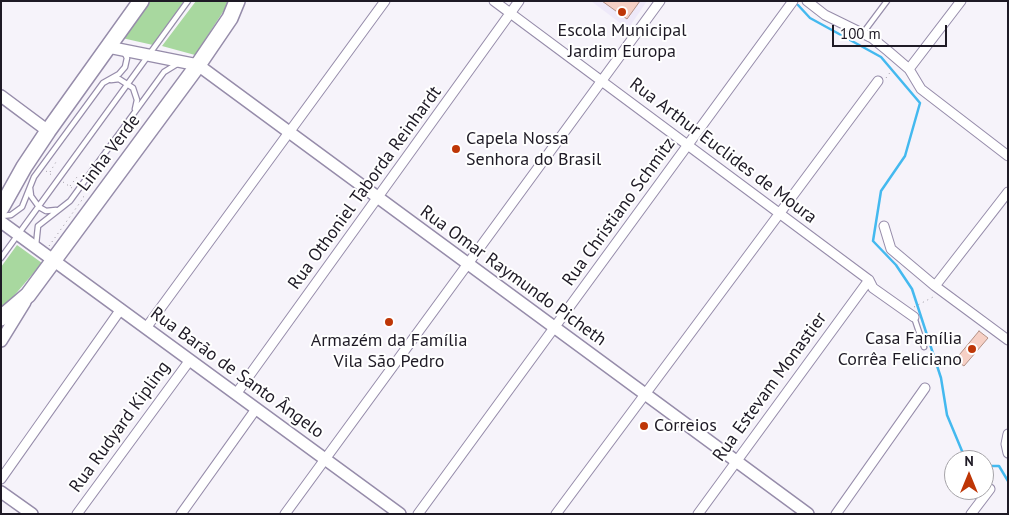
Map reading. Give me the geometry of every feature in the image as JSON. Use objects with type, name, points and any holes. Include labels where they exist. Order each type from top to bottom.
[{"type":"highway","points":[[1,208],[24,167],[48,131],[141,1]]},
{"type":"highway","name":"Linha Verde","points":[[1,318],[28,295],[198,66],[230,18],[237,1]]},
{"type":"main road","points":[[230,18],[242,1]]},
{"type":"main road","points":[[108,47],[198,66]]},
{"type":"main road","name":"Rua Omar Raymundo Picheth","points":[[198,66],[808,514]]},
{"type":"main road","points":[[1,96],[48,131]]},
{"type":"main road","name":"Rua Barão de Santo Ângelo","points":[[1,222],[325,459],[394,512]]},
{"type":"main road","points":[[1,341],[28,295]]},
{"type":"main road","points":[[1,492],[32,514]]},
{"type":"street","points":[[146,328],[386,1]]},
{"type":"street","name":"Rua Arthur Euclides de Moura","points":[[494,1],[869,280],[873,288],[909,310],[914,318]]},
{"type":"street","name":"Rua Othoniel Taborda Reinhardt","points":[[236,394],[520,1]]},
{"type":"street","points":[[285,514],[660,1]]},
{"type":"street","name":"Rua Christiano Schmitz","points":[[418,514],[793,1]]},
{"type":"street","points":[[807,1],[825,15],[872,38],[909,69],[921,89],[1008,156]]},
{"type":"street","points":[[909,69],[961,1]]},
{"type":"street","points":[[556,514],[779,214],[880,82]]},
{"type":"street","points":[[938,288],[1008,192]]},
{"type":"street","points":[[884,226],[891,249],[938,288],[1008,340]]},
{"type":"street","name":"Rua Estevam Monastier","points":[[698,514],[869,280]]},
{"type":"street","points":[[1,479],[121,309]]},
{"type":"street","name":"Rua Rudyard Kipling","points":[[77,514],[190,360]]},
{"type":"street","points":[[836,514],[925,388]]},
{"type":"street","points":[[181,514],[256,409]]},
{"type":"street","points":[[1008,434],[1006,444],[1008,453]]},
{"type":"street","points":[[971,514],[982,500]]},
{"type":"lane","points":[[1,258],[188,1]]},
{"type":"lane","points":[[862,34],[887,1]]},
{"type":"lane","points":[[1,216],[11,215],[22,206],[31,182],[103,83],[119,74],[125,67],[127,58],[124,50]]},
{"type":"lane","points":[[36,247],[38,226],[70,201],[164,72],[180,62]]},
{"type":"lane","points":[[109,80],[119,79],[128,83],[133,88],[137,100],[133,113]]},
{"type":"lane","points":[[31,182],[30,196],[39,207],[46,210],[61,209]]},
{"type":"lane","points":[[914,318],[924,347]]},
{"type":"path","points":[[880,82],[895,66]]},
{"type":"path","points":[[49,172],[56,162]]},
{"type":"path","points":[[69,187],[77,177]]},
{"type":"path","points":[[909,310],[925,301],[938,288]]},
{"type":"shaded area","name":"Escola Municipal Jardim Europa","points":[[591,1],[647,1],[628,29]]},
{"type":"green space","points":[[150,1],[185,1],[153,45],[122,38]]},
{"type":"green space","points":[[196,1],[230,1],[195,55],[162,46]]},
{"type":"green space","points":[[17,245],[42,263],[1,311],[1,267]]},
{"type":"building","points":[[602,1],[640,1],[627,19]]},
{"type":"building","name":"Casa Família Corrêa Feliciano","points":[[979,331],[988,338],[964,366],[955,360]]},
{"type":"waterway","points":[[798,5],[810,18],[881,57],[920,103],[905,156],[881,191],[873,241],[896,265],[912,289],[941,378],[947,415],[962,450]]},
{"type":"waterway","points":[[994,466],[999,466],[1008,481]]},
{"type":"place","name":"Escola Municipal Jardim Europa","points":[[622,12]]},
{"type":"place","name":"Capela Nossa Senhora do Brasil","points":[[456,149]]},
{"type":"place","name":"Armazém da Família Vila São Pedro","points":[[389,322]]},
{"type":"place","name":"Casa Família Corrêa Feliciano","points":[[972,349]]},
{"type":"place","name":"Correios","points":[[644,426]]}]
